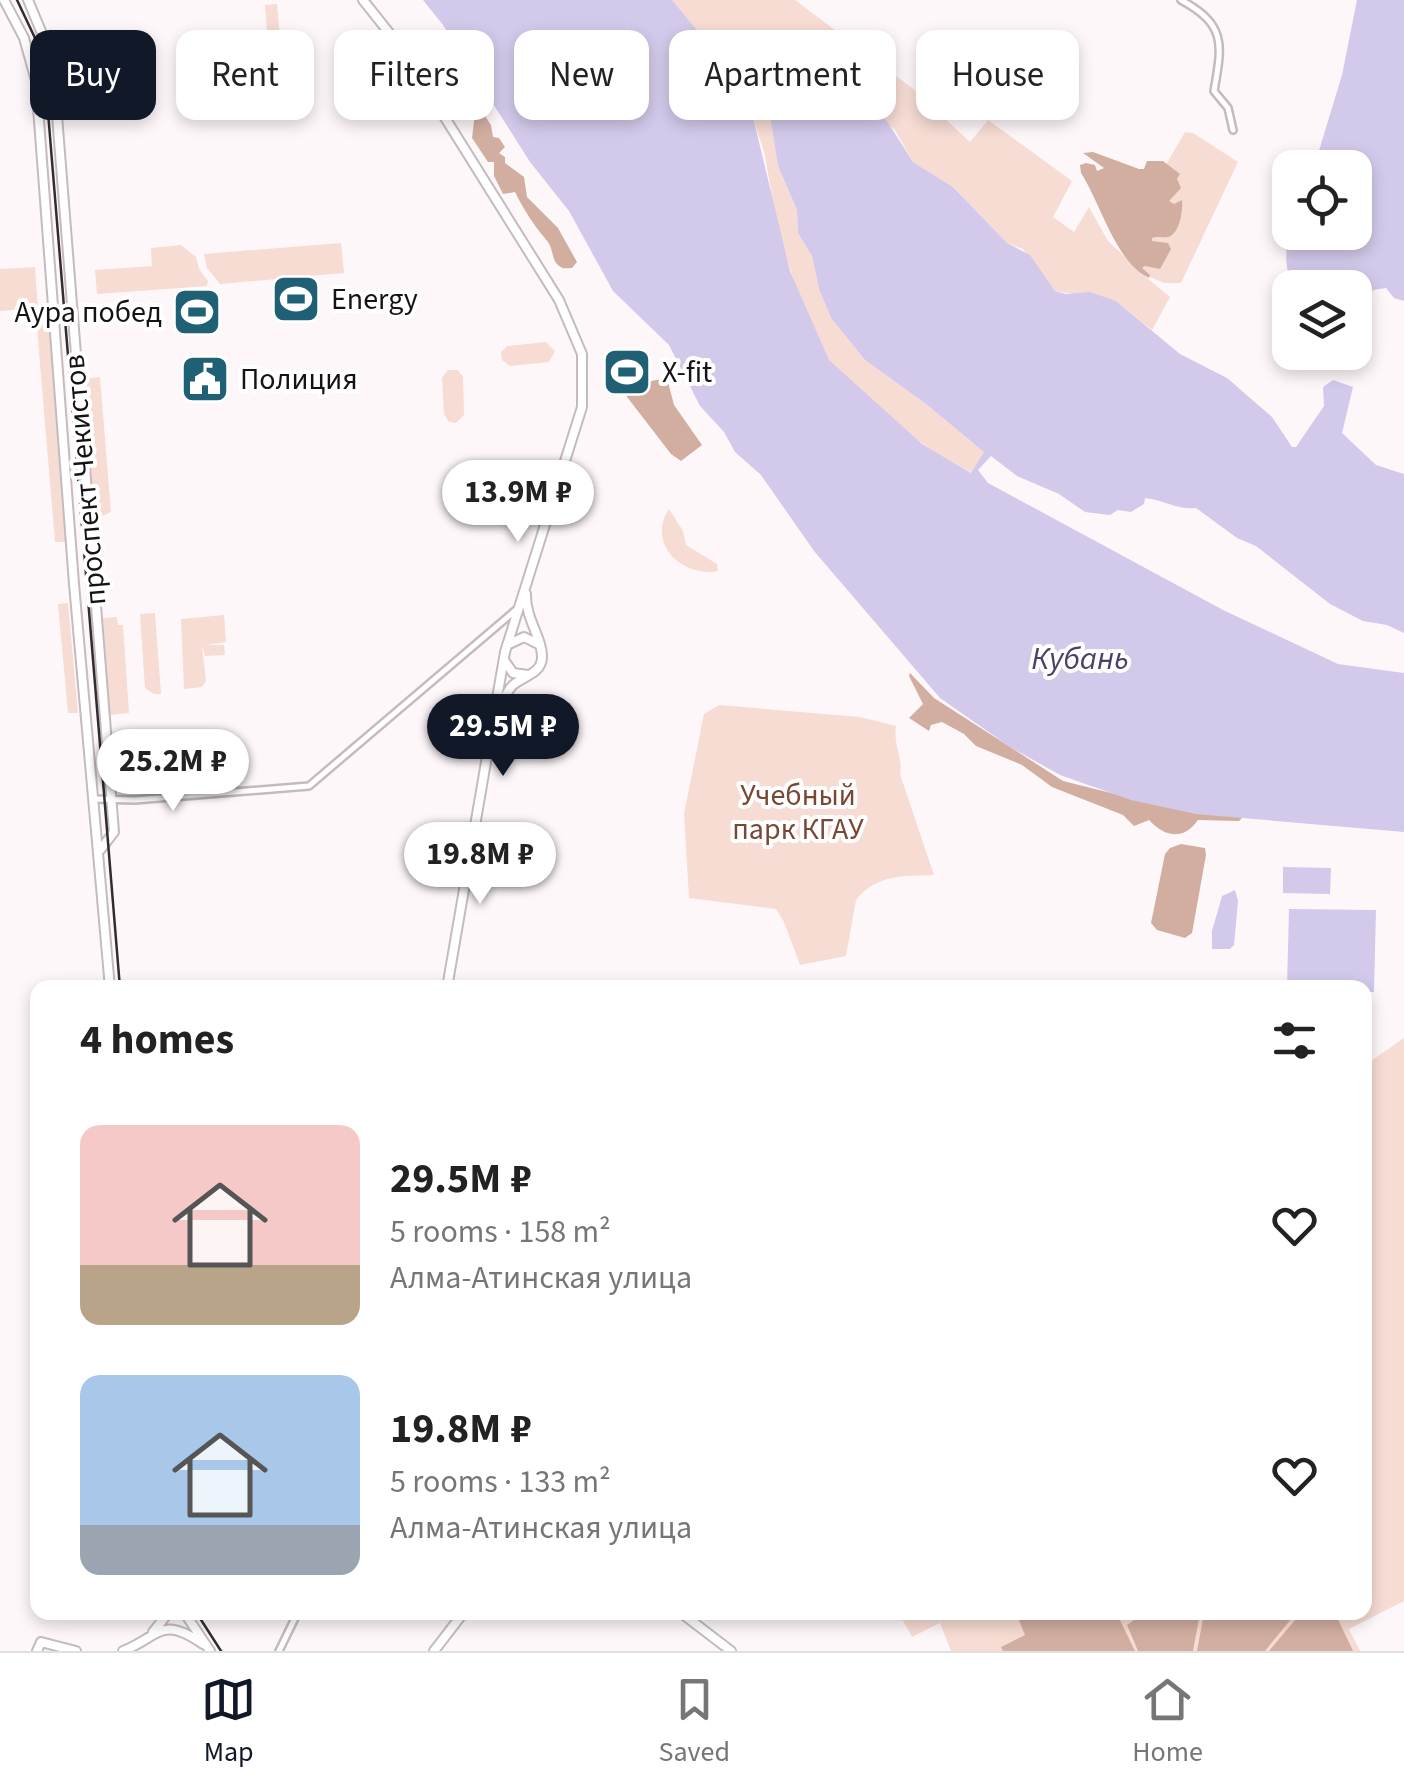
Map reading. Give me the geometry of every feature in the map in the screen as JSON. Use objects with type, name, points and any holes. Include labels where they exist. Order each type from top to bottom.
[{"type":"main road","name":"проспект Чекистов","points":[[4,0],[19,26],[35,72],[98,859]]},
{"type":"main road","name":"проспект Чекистов","points":[[28,0],[43,36],[52,76],[114,832],[100,847],[98,859]]},
{"type":"main road","points":[[363,0],[402,50],[559,300],[580,344],[584,372],[582,407],[504,657],[448,980]]},
{"type":"main road","points":[[45,185],[61,184]]},
{"type":"main road","points":[[51,264],[67,262]]},
{"type":"main road","points":[[492,732],[508,692],[542,661],[520,606]]},
{"type":"main road","points":[[508,641],[524,637],[539,646]]},
{"type":"main road","points":[[504,657],[513,673],[532,673]]},
{"type":"main road","name":"проспект Чекистов","points":[[96,825],[100,837],[106,840]]},
{"type":"main road","points":[[98,859],[109,980]]},
{"type":"main road","points":[[130,1650],[163,1620]]},
{"type":"main road","points":[[189,1620],[207,1647]]},
{"type":"main road","points":[[434,1651],[458,1620]]},
{"type":"main road","points":[[690,1620],[731,1651]]},
{"type":"main road","points":[[153,1632],[182,1630],[207,1647]]},
{"type":"main road","points":[[708,1648],[715,1639]]},
{"type":"main road","points":[[39,1646],[76,1651]]},
{"type":"street","points":[[1181,0],[1209,20],[1220,37],[1214,91],[1228,108],[1233,130]]},
{"type":"street","points":[[94,798],[309,786],[520,606]]},
{"type":"street","points":[[495,628],[506,630],[508,641]]},
{"type":"street","points":[[278,1651],[294,1620]]},
{"type":"green space","points":[[669,0],[795,0],[835,30],[693,30]]},
{"type":"green space","points":[[277,4],[279,30],[267,30],[265,5]]},
{"type":"green space","points":[[896,76],[916,92],[916,120],[946,120],[970,142],[988,120],[1072,181],[1053,217],[1074,232],[1089,207],[1108,241],[1136,267],[1167,163],[1185,132],[1193,133],[1238,162],[1181,283],[1164,283],[1141,273],[1170,297],[1152,330],[1116,301],[1055,291],[1023,249],[1007,243],[953,187],[913,162],[895,130],[883,120],[896,120]]},
{"type":"green space","points":[[753,120],[774,120],[771,123],[778,166],[797,210],[798,233],[812,256],[831,318],[865,360],[984,452],[972,473],[897,426],[834,372],[794,281],[779,234],[764,151]]},
{"type":"green space","points":[[341,243],[344,273],[220,284],[207,268],[204,254]]},
{"type":"green space","points":[[181,245],[196,257],[207,286],[97,294],[95,270],[152,266],[151,248]]},
{"type":"green space","points":[[35,267],[38,308],[0,311],[0,269]]},
{"type":"green space","points":[[50,315],[66,542],[55,542],[36,316]]},
{"type":"green space","points":[[546,342],[555,351],[549,362],[510,366],[502,360],[501,352],[507,346]]},
{"type":"green space","points":[[448,370],[458,370],[463,377],[464,415],[456,423],[449,422],[444,414],[442,378]]},
{"type":"green space","points":[[100,377],[111,512],[100,517],[103,561],[97,561],[82,379]]},
{"type":"green space","points":[[669,509],[683,531],[686,545],[717,564],[718,571],[692,569],[671,555],[662,534]]},
{"type":"green space","points":[[68,603],[78,713],[68,713],[58,604]]},
{"type":"green space","points":[[155,613],[161,694],[145,688],[140,614]]},
{"type":"green space","points":[[224,615],[226,642],[207,645],[224,645],[225,655],[205,656],[202,645],[206,681],[202,687],[184,689],[181,619]]},
{"type":"green space","points":[[117,617],[118,625],[123,625],[129,713],[110,715],[103,618]]},
{"type":"green space","name":"Учебный парк КГАУ","points":[[719,705],[860,717],[896,726],[900,774],[934,875],[892,878],[864,892],[856,900],[846,956],[800,965],[776,909],[689,898],[684,814],[704,714]]},
{"type":"green space","points":[[1404,1038],[1404,1601],[1372,1617],[1372,1060]]},
{"type":"green space","points":[[903,1620],[1367,1620],[1349,1629],[1360,1651],[951,1651],[940,1623],[912,1637]]},
{"type":"shaded area","points":[[474,120],[488,120],[493,137],[499,138],[505,147],[499,153],[505,157],[505,163],[524,177],[527,197],[558,228],[577,262],[572,268],[555,262],[550,245],[515,192],[503,194],[494,176],[494,162],[488,162],[472,138]]},
{"type":"shaded area","points":[[1093,152],[1139,169],[1144,169],[1147,161],[1163,161],[1180,174],[1177,179],[1181,188],[1169,201],[1174,204],[1182,200],[1180,221],[1172,235],[1152,238],[1168,243],[1171,249],[1160,269],[1142,268],[1149,278],[1137,270],[1118,246],[1081,173],[1080,165],[1086,163],[1095,165],[1097,171],[1104,168],[1083,153]]},
{"type":"shaded area","points":[[667,378],[674,405],[702,445],[681,461],[671,454],[624,393]]},
{"type":"shaded area","points":[[910,673],[934,698],[1063,781],[1151,803],[1243,817],[1239,821],[1198,820],[1180,834],[1161,830],[1149,820],[1134,826],[1123,815],[1052,787],[1022,765],[976,746],[942,722],[931,725],[929,731],[909,718],[923,704]]},
{"type":"shaded area","points":[[1181,844],[1205,848],[1206,855],[1192,933],[1185,938],[1157,930],[1151,923],[1165,854]]},
{"type":"shaded area","points":[[1019,1620],[1120,1620],[1135,1651],[1003,1651],[1001,1647],[1025,1635]]},
{"type":"shaded area","points":[[1134,1620],[1199,1620],[1193,1651],[1138,1651],[1127,1625]]},
{"type":"shaded area","points":[[1203,1620],[1290,1620],[1265,1651],[1197,1651]]},
{"type":"shaded area","points":[[1295,1620],[1338,1620],[1353,1651],[1269,1651]]},
{"type":"water","name":"Кубань","points":[[423,0],[672,0],[697,30],[669,30],[669,120],[754,120],[790,271],[829,360],[922,444],[971,473],[984,452],[865,360],[831,318],[812,256],[798,233],[797,210],[778,166],[771,120],[886,120],[913,162],[953,187],[1007,243],[1030,255],[1055,291],[1090,292],[1116,301],[1180,354],[1227,378],[1272,417],[1292,447],[1296,447],[1324,406],[1323,387],[1333,380],[1353,387],[1342,433],[1376,465],[1404,474],[1404,633],[1363,621],[1330,604],[1256,546],[1237,538],[1196,508],[1145,498],[1144,504],[1131,512],[1085,512],[1059,494],[1017,476],[991,456],[978,470],[988,483],[1223,610],[1338,664],[1404,673],[1404,832],[1196,814],[1131,800],[1060,775],[1010,747],[940,698],[814,551],[761,475],[735,452],[724,432],[700,406],[669,345],[613,291],[569,211],[530,162],[494,105],[494,30],[446,30]]},
{"type":"water","points":[[1357,0],[1404,0],[1404,301],[1394,298],[1386,288],[1372,293],[1372,270],[1288,270],[1286,250],[1372,250],[1372,150],[1319,150],[1342,75]]},
{"type":"water","points":[[1283,867],[1331,868],[1330,894],[1283,893]]},
{"type":"water","points":[[1235,890],[1238,901],[1234,945],[1230,949],[1212,949],[1212,931],[1222,896]]},
{"type":"water","points":[[1289,909],[1376,910],[1374,992],[1372,980],[1287,980]]},
{"type":"tram line","points":[[17,0],[35,38],[46,88],[119,980]]},
{"type":"tram line","points":[[201,1620],[221,1651]]},
{"type":"place","name":"Energy","points":[[296,299]]},
{"type":"place","name":"Аура побед","points":[[197,312]]},
{"type":"place","name":"X-fit","points":[[627,372]]},
{"type":"place","name":"Полиция","points":[[205,379]]}]
